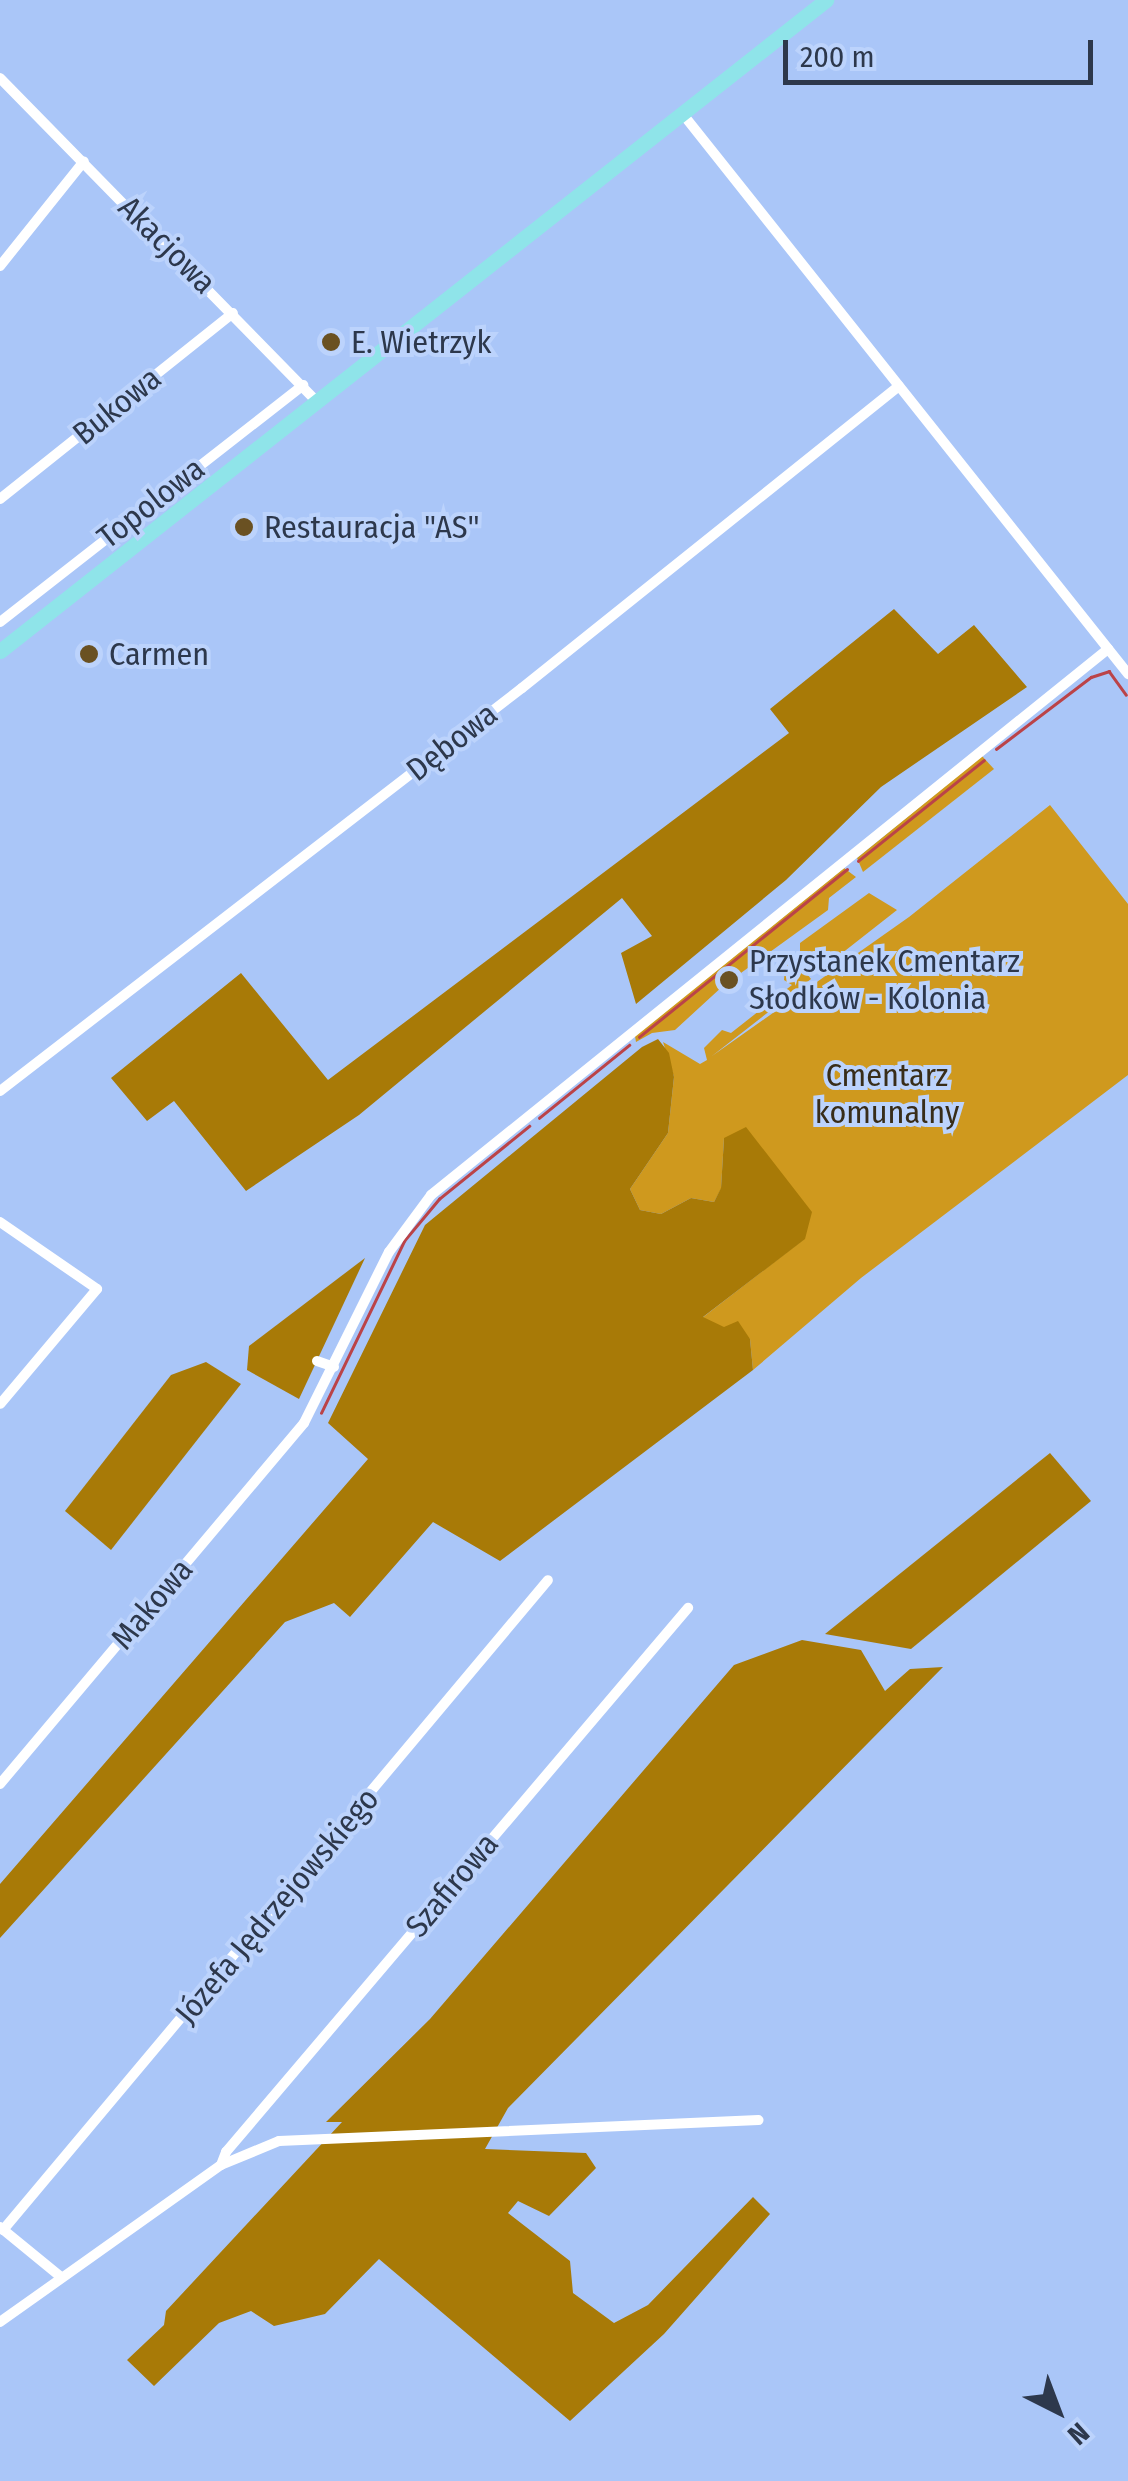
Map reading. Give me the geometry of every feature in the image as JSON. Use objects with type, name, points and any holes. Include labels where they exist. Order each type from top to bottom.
[{"type":"main road","points":[[0,651],[826,0]]},
{"type":"street","name":"Akacjowa","points":[[0,78],[234,312],[316,402]]},
{"type":"street","points":[[682,113],[1128,674]]},
{"type":"street","points":[[0,266],[84,161]]},
{"type":"street","name":"Bukowa","points":[[0,498],[234,312]]},
{"type":"street","name":"Topolowa","points":[[0,622],[303,385]]},
{"type":"street","name":"Dębowa","points":[[0,1091],[522,688],[899,386]]},
{"type":"street","points":[[0,622],[14,640]]},
{"type":"street","name":"Makowa","points":[[0,1784],[304,1423],[388,1252],[432,1194],[1108,649]]},
{"type":"street","points":[[529,1116],[537,1126]]},
{"type":"street","points":[[0,1222],[97,1289],[0,1404]]},
{"type":"street","points":[[317,1360],[334,1367]]},
{"type":"street","name":"Józefa Jędrzejowskiego","points":[[2,2229],[548,1580]]},
{"type":"street","name":"Szafirowa","points":[[221,2165],[239,2137],[688,1608]]},
{"type":"street","points":[[0,2322],[221,2165],[255,2149],[308,2137],[759,2120]]},
{"type":"street","points":[[2,2229],[62,2277]]},
{"type":"green space","points":[[982,756],[994,769],[863,872],[857,858]]},
{"type":"green space","name":"Cmentarz komunalny","points":[[1050,805],[1128,904],[1128,1075],[861,1278],[753,1370],[750,1339],[702,1318],[804,1239],[724,1138],[721,1189],[714,1202],[691,1198],[661,1214],[640,1210],[630,1189],[668,1133],[674,1077],[663,1042],[700,1064],[707,1060],[704,1048],[722,1030],[731,1033],[792,985],[784,980],[786,956],[794,957],[811,979],[712,1056],[909,917]]},
{"type":"green space","points":[[844,868],[856,877],[829,898],[828,910],[734,978],[731,975],[723,980],[724,985],[675,1030],[652,1033],[636,1042],[635,1036]]},
{"type":"green space","points":[[869,893],[897,910],[818,972],[806,953],[800,953],[800,943]]},
{"type":"shaded area","points":[[894,609],[938,654],[974,625],[1027,687],[881,787],[786,880],[636,1004],[621,953],[652,936],[622,898],[359,1115],[246,1191],[174,1101],[147,1121],[111,1078],[241,973],[328,1080],[789,733],[770,709]]},
{"type":"shaded area","points":[[658,1039],[669,1053],[674,1077],[668,1133],[630,1189],[640,1210],[661,1214],[691,1198],[714,1202],[721,1188],[724,1138],[746,1127],[812,1212],[805,1239],[703,1317],[724,1327],[738,1321],[750,1339],[753,1370],[500,1561],[433,1522],[350,1617],[334,1603],[285,1622],[0,1938],[0,1884],[368,1459],[328,1423],[425,1225],[642,1047]]},
{"type":"shaded area","points":[[365,1258],[299,1399],[247,1370],[249,1346]]},
{"type":"shaded area","points":[[206,1362],[241,1384],[111,1550],[65,1511],[171,1375]]},
{"type":"shaded area","points":[[1050,1453],[1091,1501],[911,1649],[825,1634]]},
{"type":"shaded area","points":[[802,1640],[861,1650],[885,1691],[910,1669],[943,1667],[508,2108],[485,2149],[586,2153],[596,2168],[549,2216],[518,2201],[508,2213],[570,2261],[573,2293],[614,2323],[648,2305],[753,2197],[770,2214],[664,2334],[570,2421],[379,2259],[325,2314],[274,2326],[251,2311],[219,2323],[154,2386],[127,2360],[164,2325],[166,2311],[342,2122],[326,2122],[430,2019],[734,1665]]},
{"type":"waterway","points":[[996,749],[1091,677],[1109,671],[1126,694]]},
{"type":"waterway","points":[[858,861],[984,760]]},
{"type":"waterway","points":[[639,1037],[847,869]]},
{"type":"waterway","points":[[539,1118],[629,1045]]},
{"type":"waterway","points":[[321,1413],[404,1241],[439,1199],[529,1126]]},
{"type":"place","name":"E. Wietrzyk","points":[[331,342]]},
{"type":"place","name":"Restauracja \"AS\"","points":[[244,527]]},
{"type":"place","name":"Carmen","points":[[89,654]]},
{"type":"place","name":"Przystanek Cmentarz Słodków - Kolonia","points":[[729,980]]}]
